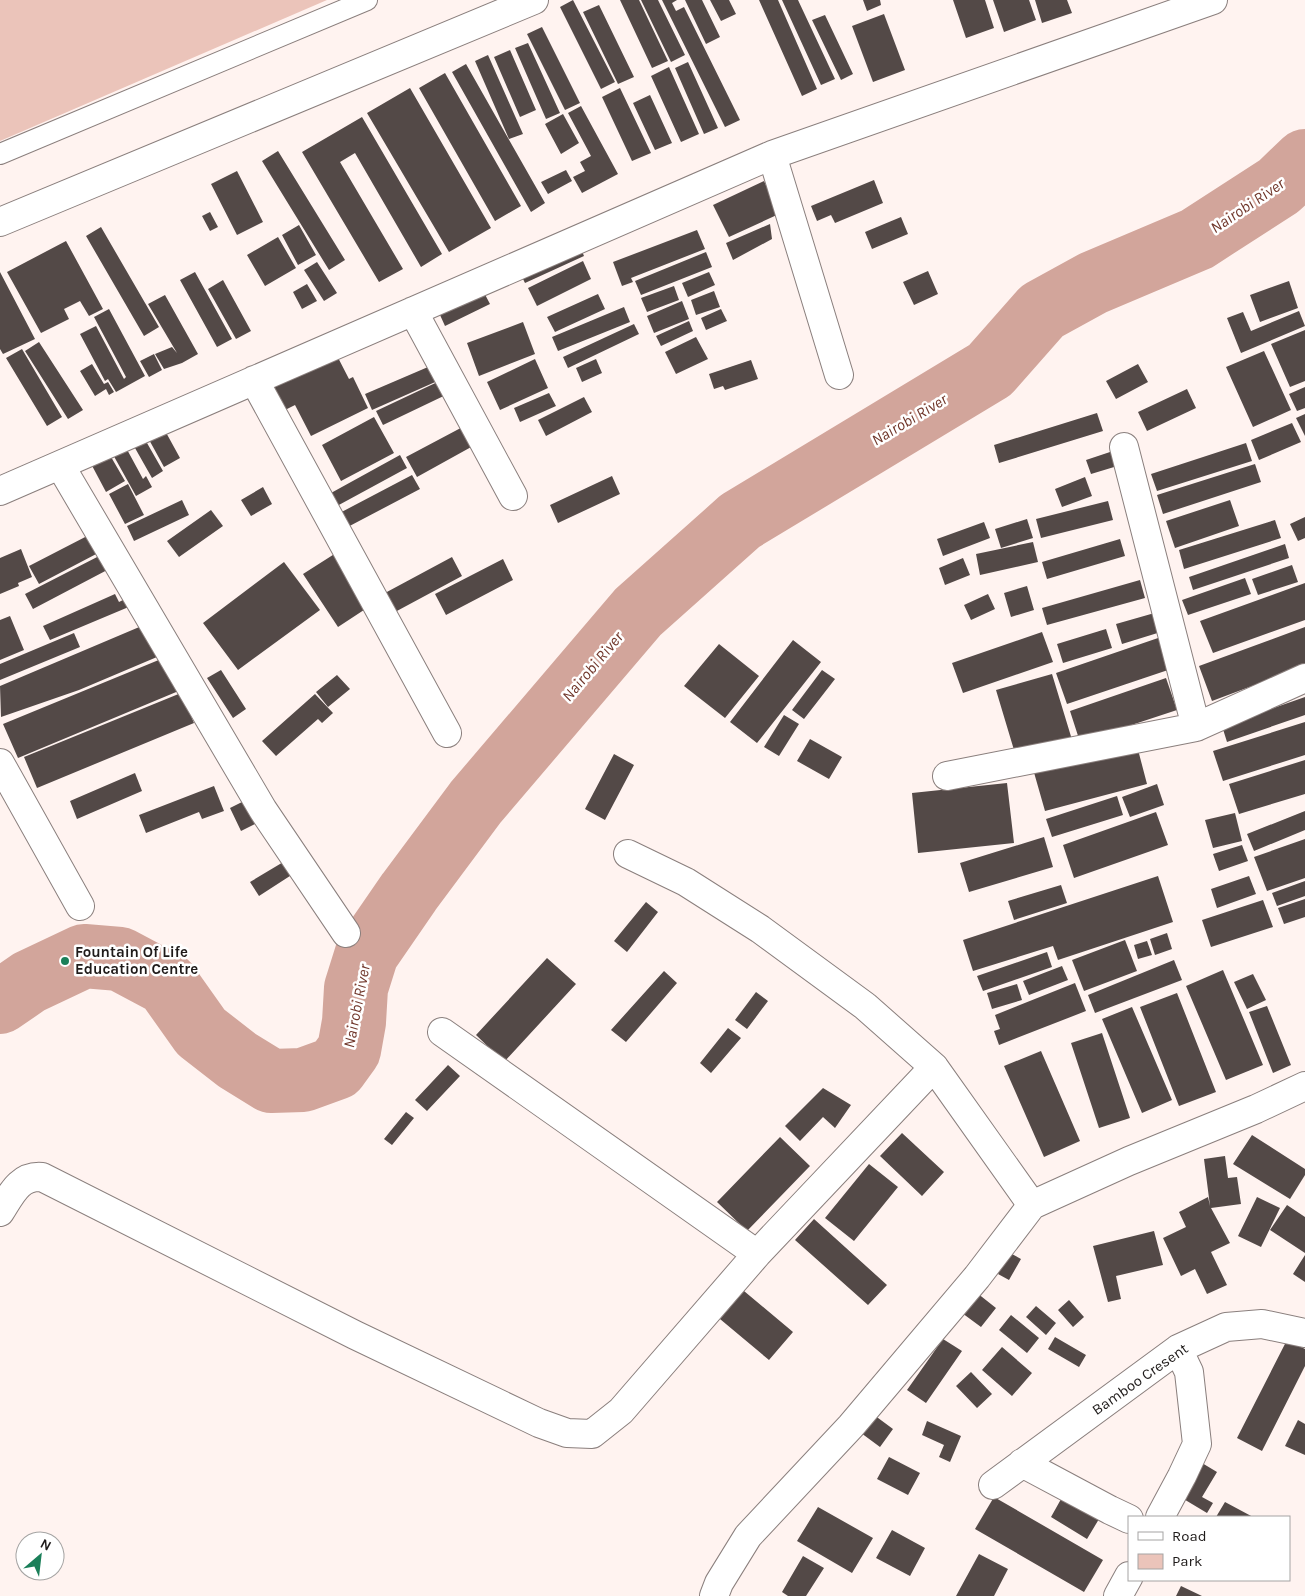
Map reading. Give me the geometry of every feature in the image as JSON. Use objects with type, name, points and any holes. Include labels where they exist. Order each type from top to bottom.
[{"type":"street","points":[[0,222],[534,0]]},
{"type":"street","points":[[0,491],[772,155],[1172,7],[1213,0]]},
{"type":"street","points":[[772,155],[840,375]]},
{"type":"street","points":[[413,311],[513,496]]},
{"type":"street","points":[[254,380],[447,733]]},
{"type":"street","points":[[1124,447],[1196,727]]},
{"type":"street","points":[[60,465],[263,810],[346,933]]},
{"type":"street","points":[[947,776],[1196,727],[1305,678]]},
{"type":"street","points":[[0,763],[80,906]]},
{"type":"street","points":[[628,854],[686,882],[760,929],[865,1006],[934,1067],[1032,1205]]},
{"type":"street","points":[[442,1032],[756,1254]]},
{"type":"street","points":[[0,1212],[23,1180],[33,1176],[42,1177],[355,1335],[539,1423],[567,1433],[592,1434],[621,1411],[756,1254],[934,1067]]},
{"type":"street","points":[[714,1596],[719,1583],[748,1536],[851,1426],[978,1277],[1032,1205],[1129,1161],[1256,1109],[1305,1086]]},
{"type":"street","name":"Bamboo Cresent","points":[[993,1485],[1178,1349],[1226,1327],[1262,1324],[1305,1333]]},
{"type":"street","points":[[1161,1516],[1197,1444],[1189,1372],[1178,1349]]},
{"type":"street","points":[[1022,1464],[1128,1518]]},
{"type":"street","points":[[1118,1596],[1128,1578]]},
{"type":"lane","points":[[0,154],[367,0]]},
{"type":"green space","points":[[0,0],[327,0],[0,141]]},
{"type":"building","points":[[573,0],[615,82],[601,89],[560,7]]},
{"type":"building","points":[[620,0],[639,0],[668,61],[652,68]]},
{"type":"building","points":[[641,0],[658,0],[685,55],[671,62]]},
{"type":"building","points":[[662,0],[677,0],[672,3],[676,11],[684,7],[740,120],[725,127]]},
{"type":"building","points":[[685,0],[702,0],[720,37],[706,44]]},
{"type":"building","points":[[710,0],[729,0],[736,14],[721,21]]},
{"type":"building","points":[[759,0],[778,0],[817,89],[802,96]]},
{"type":"building","points":[[782,0],[798,0],[835,79],[821,85]]},
{"type":"building","points":[[863,0],[880,0],[881,5],[867,11]]},
{"type":"building","points":[[953,0],[985,0],[994,28],[966,38]]},
{"type":"building","points":[[993,0],[1029,0],[1036,20],[1004,32]]},
{"type":"building","points":[[1035,0],[1067,0],[1072,13],[1042,23]]},
{"type":"building","points":[[599,5],[634,77],[618,84],[583,12]]},
{"type":"building","points":[[884,14],[905,70],[873,82],[852,26]]},
{"type":"building","points":[[825,15],[853,74],[841,80],[812,20]]},
{"type":"building","points":[[542,27],[580,103],[565,110],[527,34]]},
{"type":"building","points":[[528,43],[560,113],[546,119],[515,48]]},
{"type":"building","points":[[510,50],[536,110],[520,117],[494,57]]},
{"type":"building","points":[[488,55],[523,134],[509,139],[475,61]]},
{"type":"building","points":[[688,62],[718,128],[704,134],[675,68]]},
{"type":"building","points":[[466,64],[545,203],[531,212],[452,72]]},
{"type":"building","points":[[669,67],[699,134],[681,142],[651,76]]},
{"type":"building","points":[[445,73],[521,206],[495,221],[419,88]]},
{"type":"building","points":[[410,88],[491,228],[449,252],[367,113]]},
{"type":"building","points":[[620,88],[651,153],[632,161],[602,97]]},
{"type":"building","points":[[650,95],[672,143],[655,150],[633,103]]},
{"type":"building","points":[[581,106],[618,174],[582,193],[573,177],[585,171],[580,162],[591,156],[568,113]]},
{"type":"building","points":[[563,114],[579,143],[561,154],[545,124]]},
{"type":"building","points":[[362,117],[442,254],[421,267],[355,153],[340,162],[403,269],[379,282],[302,152]]},
{"type":"building","points":[[278,151],[345,260],[329,270],[262,161]]},
{"type":"building","points":[[566,170],[572,181],[548,194],[541,182]]},
{"type":"building","points":[[237,171],[263,222],[237,235],[211,184]]},
{"type":"building","points":[[874,180],[883,203],[835,223],[831,215],[817,221],[811,206]]},
{"type":"building","points":[[764,181],[779,214],[729,237],[713,205]]},
{"type":"building","points":[[210,212],[218,227],[210,231],[202,216]]},
{"type":"building","points":[[901,217],[908,234],[872,249],[865,232]]},
{"type":"building","points":[[770,224],[772,239],[733,260],[726,243]]},
{"type":"building","points":[[299,225],[316,255],[298,265],[282,235]]},
{"type":"building","points":[[101,227],[159,327],[144,336],[86,236]]},
{"type":"building","points":[[697,230],[705,249],[631,278],[633,282],[622,286],[613,262]]},
{"type":"building","points":[[278,237],[296,268],[265,286],[247,255]]},
{"type":"building","points":[[66,241],[103,309],[89,316],[80,301],[64,309],[69,319],[41,333],[7,272]]},
{"type":"building","points":[[578,242],[584,256],[525,283],[518,269]]},
{"type":"building","points":[[706,252],[712,267],[641,295],[635,281]]},
{"type":"building","points":[[583,261],[591,279],[537,306],[528,288]]},
{"type":"building","points":[[317,262],[337,293],[324,301],[304,270]]},
{"type":"building","points":[[928,271],[938,294],[914,305],[903,282]]},
{"type":"building","points":[[0,272],[35,339],[3,354],[0,349]]},
{"type":"building","points":[[195,272],[232,339],[217,347],[180,280]]},
{"type":"building","points":[[709,272],[715,285],[688,297],[682,283]]},
{"type":"building","points":[[223,280],[251,331],[236,339],[208,289]]},
{"type":"building","points":[[1289,281],[1298,308],[1260,322],[1250,295]]},
{"type":"building","points":[[307,284],[317,301],[302,309],[293,292]]},
{"type":"building","points":[[480,285],[490,304],[445,326],[436,306]]},
{"type":"building","points":[[674,286],[679,300],[647,312],[641,298]]},
{"type":"building","points":[[714,291],[720,307],[696,315],[691,300]]},
{"type":"building","points":[[598,294],[605,309],[555,332],[547,317]]},
{"type":"building","points":[[165,295],[198,354],[182,363],[164,369],[155,354],[172,347],[177,353],[148,304]]},
{"type":"building","points":[[682,301],[689,319],[654,333],[647,316]]},
{"type":"building","points":[[624,307],[630,322],[558,351],[552,337]]},
{"type":"building","points":[[109,309],[145,376],[116,392],[108,379],[105,381],[80,334],[96,326],[124,379],[126,377],[94,317]]},
{"type":"building","points":[[721,309],[727,321],[706,330],[701,318]]},
{"type":"building","points":[[1299,311],[1305,326],[1241,353],[1227,318],[1243,312],[1251,331]]},
{"type":"building","points":[[689,321],[693,331],[661,346],[656,336]]},
{"type":"building","points":[[523,322],[535,354],[479,376],[467,343]]},
{"type":"building","points":[[634,324],[639,334],[568,368],[563,357]]},
{"type":"building","points":[[1305,330],[1305,381],[1290,387],[1271,344]]},
{"type":"building","points":[[696,337],[708,359],[676,374],[665,352]]},
{"type":"building","points":[[39,342],[83,410],[68,419],[25,351]]},
{"type":"building","points":[[332,346],[349,379],[353,377],[368,408],[311,436],[295,405],[281,412],[265,380]]},
{"type":"building","points":[[22,349],[62,417],[47,426],[6,358]]},
{"type":"building","points":[[1264,351],[1291,410],[1253,427],[1226,367]]},
{"type":"building","points":[[154,354],[162,370],[149,377],[140,361]]},
{"type":"building","points":[[535,359],[548,388],[500,410],[487,382]]},
{"type":"building","points":[[596,359],[602,373],[582,382],[576,368]]},
{"type":"building","points":[[751,360],[758,379],[725,390],[723,386],[714,389],[709,374]]},
{"type":"building","points":[[92,364],[104,384],[108,382],[114,392],[109,395],[106,389],[95,396],[80,371]]},
{"type":"building","points":[[435,364],[442,379],[372,410],[365,394]]},
{"type":"building","points":[[1138,364],[1148,382],[1116,399],[1106,381]]},
{"type":"building","points":[[446,378],[452,392],[383,425],[376,411]]},
{"type":"building","points":[[1305,387],[1305,408],[1297,411],[1289,394]]},
{"type":"building","points":[[1187,389],[1196,408],[1147,431],[1138,412]]},
{"type":"building","points":[[549,393],[556,406],[520,422],[514,408]]},
{"type":"building","points":[[584,397],[592,412],[546,436],[538,420]]},
{"type":"building","points":[[1097,413],[1103,431],[999,463],[994,445]]},
{"type":"building","points":[[1305,414],[1305,436],[1296,418]]},
{"type":"building","points":[[374,417],[394,453],[341,481],[322,445]]},
{"type":"building","points":[[472,422],[482,441],[417,477],[406,457]]},
{"type":"building","points":[[1292,423],[1301,442],[1259,460],[1251,440]]},
{"type":"building","points":[[163,427],[180,458],[164,467],[147,436]]},
{"type":"building","points":[[143,436],[163,471],[152,478],[135,448],[132,449],[130,443]]},
{"type":"building","points":[[1246,443],[1252,461],[1157,491],[1151,474]]},
{"type":"building","points":[[124,444],[143,479],[146,476],[152,487],[136,496],[111,451]]},
{"type":"building","points":[[1119,449],[1124,464],[1091,474],[1086,460]]},
{"type":"building","points":[[107,450],[125,481],[106,492],[89,460]]},
{"type":"building","points":[[400,455],[407,468],[337,506],[331,493]]},
{"type":"building","points":[[1255,464],[1261,482],[1163,514],[1157,495]]},
{"type":"building","points":[[412,475],[420,489],[342,530],[334,516]]},
{"type":"building","points":[[612,476],[620,494],[558,523],[550,505]]},
{"type":"building","points":[[1085,477],[1092,496],[1062,507],[1055,489]]},
{"type":"building","points":[[128,484],[144,515],[125,524],[109,494]]},
{"type":"building","points":[[263,487],[272,504],[251,516],[241,500]]},
{"type":"building","points":[[182,500],[189,515],[134,541],[127,526]]},
{"type":"building","points":[[1230,500],[1239,526],[1175,548],[1166,521]]},
{"type":"building","points":[[1108,501],[1113,520],[1041,538],[1036,519]]},
{"type":"building","points":[[211,510],[223,526],[179,557],[167,541]]},
{"type":"building","points":[[1305,517],[1305,538],[1298,541],[1290,524]]},
{"type":"building","points":[[1027,519],[1033,538],[1001,548],[995,529]]},
{"type":"building","points":[[1275,520],[1281,538],[1184,569],[1179,550]]},
{"type":"building","points":[[984,522],[990,538],[943,556],[937,539]]},
{"type":"building","points":[[91,534],[100,552],[39,584],[29,566]]},
{"type":"building","points":[[1120,539],[1125,556],[1047,579],[1042,562]]},
{"type":"building","points":[[1033,542],[1038,562],[980,575],[976,554]]},
{"type":"building","points":[[1285,544],[1289,558],[1193,590],[1189,577]]},
{"type":"building","points":[[21,549],[32,577],[18,583],[19,586],[0,594],[0,558]]},
{"type":"building","points":[[336,553],[370,606],[338,627],[303,574]]},
{"type":"building","points":[[103,554],[111,568],[33,609],[25,594]]},
{"type":"building","points":[[452,557],[462,576],[395,612],[385,593]]},
{"type":"building","points":[[963,558],[970,575],[945,585],[939,568]]},
{"type":"building","points":[[503,559],[513,580],[446,615],[435,594]]},
{"type":"building","points":[[284,562],[320,610],[238,670],[203,623]]},
{"type":"building","points":[[1292,565],[1298,582],[1258,595],[1252,579]]},
{"type":"building","points":[[1245,578],[1251,594],[1188,615],[1182,600]]},
{"type":"building","points":[[1140,580],[1145,598],[1047,625],[1042,608]]},
{"type":"building","points":[[1305,583],[1305,620],[1213,653],[1200,621]]},
{"type":"building","points":[[1027,586],[1034,610],[1011,617],[1004,593]]},
{"type":"building","points":[[115,594],[119,602],[127,598],[131,606],[50,640],[43,626]]},
{"type":"building","points":[[988,594],[995,609],[971,620],[964,605]]},
{"type":"building","points":[[1158,612],[1164,631],[1122,644],[1116,624]]},
{"type":"building","points":[[10,616],[24,650],[0,660],[0,620]]},
{"type":"building","points":[[144,625],[157,657],[79,690],[1,717],[0,686]]},
{"type":"building","points":[[1305,627],[1305,666],[1212,701],[1199,666]]},
{"type":"building","points":[[1106,629],[1112,648],[1063,663],[1057,644]]},
{"type":"building","points":[[1042,632],[1053,662],[963,693],[952,663]]},
{"type":"building","points":[[74,633],[80,647],[0,680],[0,664]]},
{"type":"building","points":[[1161,637],[1171,669],[1067,704],[1056,673]]},
{"type":"building","points":[[793,640],[821,662],[757,743],[730,722]]},
{"type":"building","points":[[719,644],[759,676],[725,718],[684,686]]},
{"type":"building","points":[[166,657],[181,690],[18,758],[3,724]]},
{"type":"building","points":[[221,670],[246,709],[233,718],[207,678]]},
{"type":"building","points":[[822,670],[835,679],[804,719],[792,710]]},
{"type":"building","points":[[1052,674],[1073,743],[1017,760],[996,690]]},
{"type":"building","points":[[337,675],[350,689],[328,707],[316,692]]},
{"type":"building","points":[[1166,678],[1177,710],[1080,742],[1070,711]]},
{"type":"building","points":[[181,693],[194,723],[37,788],[24,757]]},
{"type":"building","points":[[315,694],[333,713],[322,723],[318,719],[276,756],[262,741]]},
{"type":"building","points":[[1305,697],[1305,715],[1227,742],[1222,726]]},
{"type":"building","points":[[784,715],[799,724],[779,756],[764,747]]},
{"type":"building","points":[[1305,722],[1305,755],[1223,781],[1213,751]]},
{"type":"building","points":[[810,739],[842,757],[829,779],[797,761]]},
{"type":"building","points":[[1136,742],[1147,784],[1045,811],[1033,769]]},
{"type":"building","points":[[614,754],[634,765],[605,820],[585,809]]},
{"type":"building","points":[[1305,760],[1305,794],[1239,814],[1229,784]]},
{"type":"building","points":[[135,773],[142,791],[77,819],[70,801]]},
{"type":"building","points":[[1007,783],[1014,843],[918,853],[912,793]]},
{"type":"building","points":[[1157,784],[1164,805],[1130,817],[1122,797]]},
{"type":"building","points":[[214,786],[224,811],[202,819],[199,812],[146,833],[139,815]]},
{"type":"building","points":[[254,796],[265,819],[241,831],[230,808]]},
{"type":"building","points":[[1117,796],[1123,815],[1052,837],[1046,819]]},
{"type":"building","points":[[1305,811],[1305,830],[1254,851],[1247,834]]},
{"type":"building","points":[[1156,812],[1168,845],[1074,878],[1063,845]]},
{"type":"building","points":[[1235,813],[1242,841],[1213,848],[1205,820]]},
{"type":"building","points":[[1044,837],[1053,867],[969,892],[960,863]]},
{"type":"building","points":[[1305,839],[1305,878],[1267,891],[1254,857]]},
{"type":"building","points":[[1242,845],[1248,861],[1219,871],[1213,854]]},
{"type":"building","points":[[285,861],[293,874],[259,896],[250,882]]},
{"type":"building","points":[[1158,876],[1173,922],[1058,960],[1053,946],[973,971],[963,940]]},
{"type":"building","points":[[1249,876],[1256,894],[1217,908],[1211,889]]},
{"type":"building","points":[[1305,881],[1305,896],[1277,906],[1272,893]]},
{"type":"building","points":[[1061,885],[1067,903],[1014,920],[1008,901]]},
{"type":"building","points":[[1305,899],[1305,917],[1284,924],[1278,908]]},
{"type":"building","points":[[1263,900],[1273,927],[1211,947],[1202,920]]},
{"type":"building","points":[[646,902],[658,912],[627,952],[614,941]]},
{"type":"building","points":[[1167,933],[1172,949],[1155,955],[1150,939]]},
{"type":"building","points":[[1125,940],[1137,971],[1084,991],[1072,960]]},
{"type":"building","points":[[1147,941],[1152,955],[1138,959],[1134,945]]},
{"type":"building","points":[[1047,952],[1052,967],[983,991],[977,976]]},
{"type":"building","points":[[547,958],[576,984],[504,1062],[476,1035]]},
{"type":"building","points":[[1174,960],[1182,980],[1095,1013],[1088,995]]},
{"type":"building","points":[[1062,966],[1068,980],[1029,995],[1023,981]]},
{"type":"building","points":[[1223,970],[1263,1065],[1226,1080],[1186,986]]},
{"type":"building","points":[[664,971],[677,983],[626,1042],[611,1030]]},
{"type":"building","points":[[1253,974],[1266,1000],[1247,1009],[1234,982]]},
{"type":"building","points":[[1075,983],[1086,1011],[999,1045],[994,1031],[1000,1029],[995,1015]]},
{"type":"building","points":[[1017,984],[1022,1000],[992,1009],[987,993]]},
{"type":"building","points":[[756,992],[768,1001],[747,1029],[735,1020]]},
{"type":"building","points":[[1177,993],[1216,1092],[1179,1106],[1140,1007]]},
{"type":"building","points":[[1267,1006],[1291,1065],[1273,1073],[1249,1012]]},
{"type":"building","points":[[1132,1007],[1172,1100],[1142,1113],[1102,1019]]},
{"type":"building","points":[[728,1028],[741,1038],[711,1073],[700,1063]]},
{"type":"building","points":[[1102,1033],[1130,1118],[1099,1128],[1071,1043]]},
{"type":"building","points":[[1041,1051],[1080,1141],[1044,1157],[1004,1066]]},
{"type":"building","points":[[448,1065],[460,1076],[427,1111],[415,1100]]},
{"type":"building","points":[[823,1088],[851,1105],[835,1128],[823,1117],[800,1141],[785,1126]]},
{"type":"building","points":[[406,1112],[414,1118],[392,1145],[384,1139]]},
{"type":"building","points":[[902,1133],[944,1172],[922,1196],[880,1156]]},
{"type":"building","points":[[1252,1135],[1305,1169],[1305,1175],[1290,1199],[1233,1164]]},
{"type":"building","points":[[780,1137],[810,1166],[747,1231],[717,1202]]},
{"type":"building","points":[[1225,1156],[1228,1178],[1237,1177],[1241,1204],[1211,1208],[1230,1243],[1211,1252],[1227,1285],[1207,1294],[1195,1269],[1181,1276],[1163,1238],[1186,1227],[1179,1212],[1208,1197],[1210,1206],[1204,1159]]},
{"type":"building","points":[[869,1164],[898,1187],[854,1241],[825,1218]]},
{"type":"building","points":[[1257,1197],[1280,1208],[1261,1247],[1238,1236]]},
{"type":"building","points":[[1287,1205],[1305,1217],[1305,1253],[1270,1230]]},
{"type":"building","points":[[814,1219],[887,1285],[868,1305],[795,1240]]},
{"type":"building","points":[[1154,1231],[1163,1265],[1116,1276],[1121,1299],[1108,1302],[1093,1246]]},
{"type":"building","points":[[1010,1253],[1021,1259],[1009,1280],[998,1274]]},
{"type":"building","points":[[1305,1255],[1305,1282],[1293,1274]]},
{"type":"building","points":[[744,1291],[793,1332],[769,1360],[720,1319]]},
{"type":"building","points":[[977,1293],[996,1308],[981,1327],[962,1313]]},
{"type":"building","points":[[1069,1300],[1084,1317],[1073,1327],[1058,1310]]},
{"type":"building","points":[[1036,1306],[1056,1323],[1046,1335],[1026,1317]]},
{"type":"building","points":[[1011,1315],[1039,1338],[1027,1353],[999,1330]]},
{"type":"building","points":[[1055,1337],[1086,1355],[1079,1367],[1048,1349]]},
{"type":"building","points":[[943,1339],[962,1351],[926,1403],[907,1390]]},
{"type":"building","points":[[1287,1340],[1305,1349],[1305,1366],[1262,1451],[1237,1438]]},
{"type":"building","points":[[1002,1347],[1032,1373],[1012,1396],[982,1370]]},
{"type":"building","points":[[971,1372],[992,1394],[977,1408],[956,1386]]},
{"type":"building","points":[[870,1412],[893,1429],[880,1447],[857,1430]]},
{"type":"building","points":[[1298,1420],[1305,1424],[1305,1455],[1285,1446]]},
{"type":"building","points":[[927,1421],[961,1436],[950,1462],[939,1457],[944,1445],[922,1435]]},
{"type":"building","points":[[889,1457],[920,1473],[908,1495],[877,1479]]},
{"type":"building","points":[[1197,1460],[1217,1472],[1202,1497],[1213,1503],[1207,1513],[1177,1495]]},
{"type":"building","points":[[1065,1492],[1102,1514],[1087,1539],[1051,1517]]},
{"type":"building","points":[[994,1497],[1103,1560],[1084,1592],[975,1529]]},
{"type":"building","points":[[1225,1502],[1251,1516],[1217,1516]]},
{"type":"building","points":[[818,1507],[873,1538],[852,1573],[797,1541]]},
{"type":"building","points":[[892,1530],[925,1548],[910,1576],[876,1558]]},
{"type":"building","points":[[979,1554],[1008,1569],[994,1596],[956,1596]]},
{"type":"building","points":[[803,1556],[824,1568],[806,1596],[788,1596],[782,1592]]},
{"type":"building","points":[[1181,1586],[1202,1596],[1176,1596]]},
{"type":"waterway","name":"Nairobi River","points":[[0,1002],[29,982],[84,956],[120,959],[167,984],[201,1032],[237,1060],[271,1081],[303,1080],[336,1068],[349,1050],[354,1022],[356,988],[367,953],[409,892],[476,802],[638,612],[740,521],[990,370],[1042,311],[1093,283],[1197,239],[1279,186],[1305,161]]},
{"type":"place","name":"Fountain Of Life Education Centre","points":[[65,961]]}]
